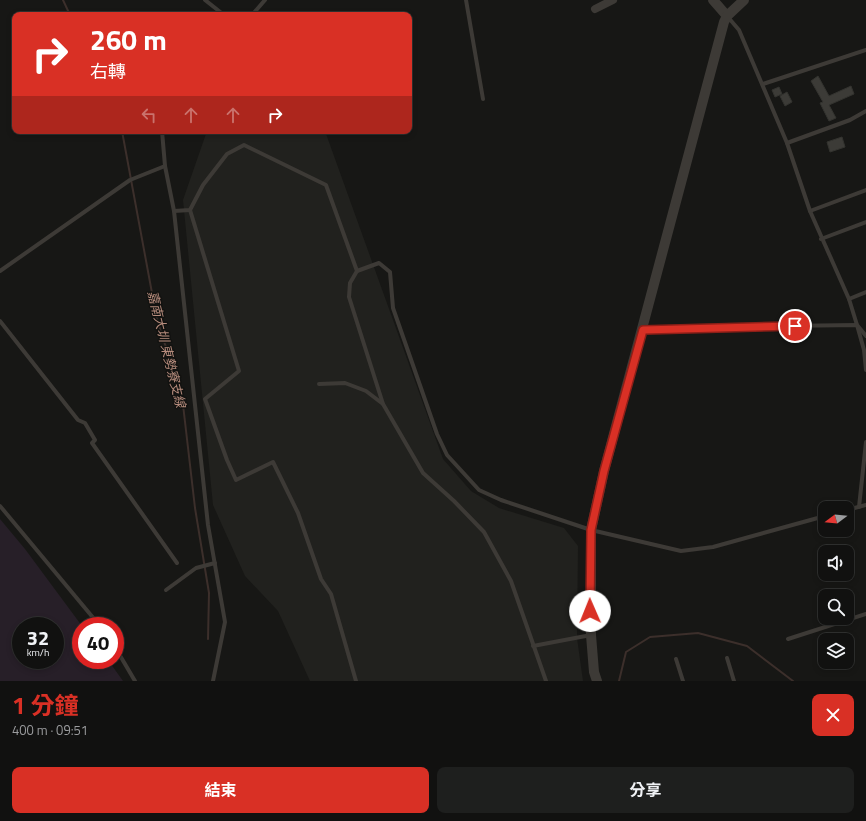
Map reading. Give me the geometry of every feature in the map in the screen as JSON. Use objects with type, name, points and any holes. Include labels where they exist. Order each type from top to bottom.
[{"type":"street","points":[[595,9],[613,0]]},
{"type":"street","points":[[713,0],[727,16]]},
{"type":"street","points":[[597,681],[594,672],[591,635],[591,530],[604,471],[643,330],[724,22],[727,16],[744,0]]},
{"type":"lane","points":[[205,0],[220,12]]},
{"type":"lane","points":[[255,12],[265,0]]},
{"type":"lane","points":[[466,0],[483,99]]},
{"type":"lane","points":[[727,16],[739,30],[763,84],[787,142],[810,211],[849,299],[864,350],[866,370]]},
{"type":"lane","points":[[763,84],[866,50]]},
{"type":"lane","points":[[787,142],[850,120],[866,111]]},
{"type":"lane","points":[[162,134],[165,166],[174,211],[208,525],[225,622],[213,681]]},
{"type":"lane","points":[[356,681],[331,594],[322,579],[298,513],[273,462],[236,480],[227,460],[205,399],[239,371],[190,210],[203,184],[227,154],[244,145],[326,185],[357,271]]},
{"type":"lane","points":[[0,271],[130,180],[165,166]]},
{"type":"lane","points":[[810,211],[866,190]]},
{"type":"lane","points":[[174,211],[190,210]]},
{"type":"lane","points":[[822,239],[866,222]]},
{"type":"lane","points":[[546,681],[510,581],[484,532],[454,500],[423,474],[382,404],[349,297],[350,283],[357,271],[379,263],[390,272],[393,308],[438,434],[447,455],[479,490],[500,500],[591,530],[682,551],[713,546],[818,518]]},
{"type":"lane","points":[[849,299],[866,292]]},
{"type":"lane","points":[[0,321],[78,420],[85,423],[95,440],[92,443],[177,563]]},
{"type":"lane","points":[[643,330],[857,325]]},
{"type":"lane","points":[[857,325],[866,336]]},
{"type":"lane","points":[[319,384],[345,383],[366,391],[382,404]]},
{"type":"lane","points":[[859,507],[866,442]]},
{"type":"lane","points":[[854,508],[866,505]]},
{"type":"lane","points":[[0,506],[92,617]]},
{"type":"lane","points":[[166,590],[196,568],[215,563]]},
{"type":"lane","points":[[788,639],[866,614]]},
{"type":"lane","points":[[533,646],[591,635]]},
{"type":"lane","points":[[727,658],[734,681]]},
{"type":"lane","points":[[676,659],[683,681]]},
{"type":"lane","points":[[124,662],[135,681]]},
{"type":"shaded area","points":[[206,134],[326,134],[443,459],[471,491],[499,508],[564,528],[578,546],[577,638],[583,681],[310,681],[278,611],[245,576],[213,505],[183,200]]},
{"type":"shaded area","points":[[0,519],[25,549],[75,617],[72,617],[72,669],[114,669],[123,681],[0,681]]},
{"type":"building","points":[[818,76],[829,96],[851,86],[854,94],[829,105],[836,118],[829,121],[820,103],[823,102],[811,81]]},
{"type":"building","points":[[779,87],[782,94],[775,97],[772,90]]},
{"type":"building","points":[[787,92],[792,102],[785,106],[780,96]]},
{"type":"building","points":[[842,137],[845,147],[830,152],[827,142]]},
{"type":"waterway","name":"嘉南大圳 東勢寮支線","points":[[63,0],[69,12]]},
{"type":"waterway","name":"嘉南大圳 東勢寮支線","points":[[123,134],[157,320],[182,396],[195,508],[209,593],[208,639]]},
{"type":"waterway","points":[[619,681],[626,652],[650,637],[698,633],[747,646],[793,681]]},
{"type":"route","points":[[590,611],[591,530],[604,471],[643,330],[795,326]]}]
